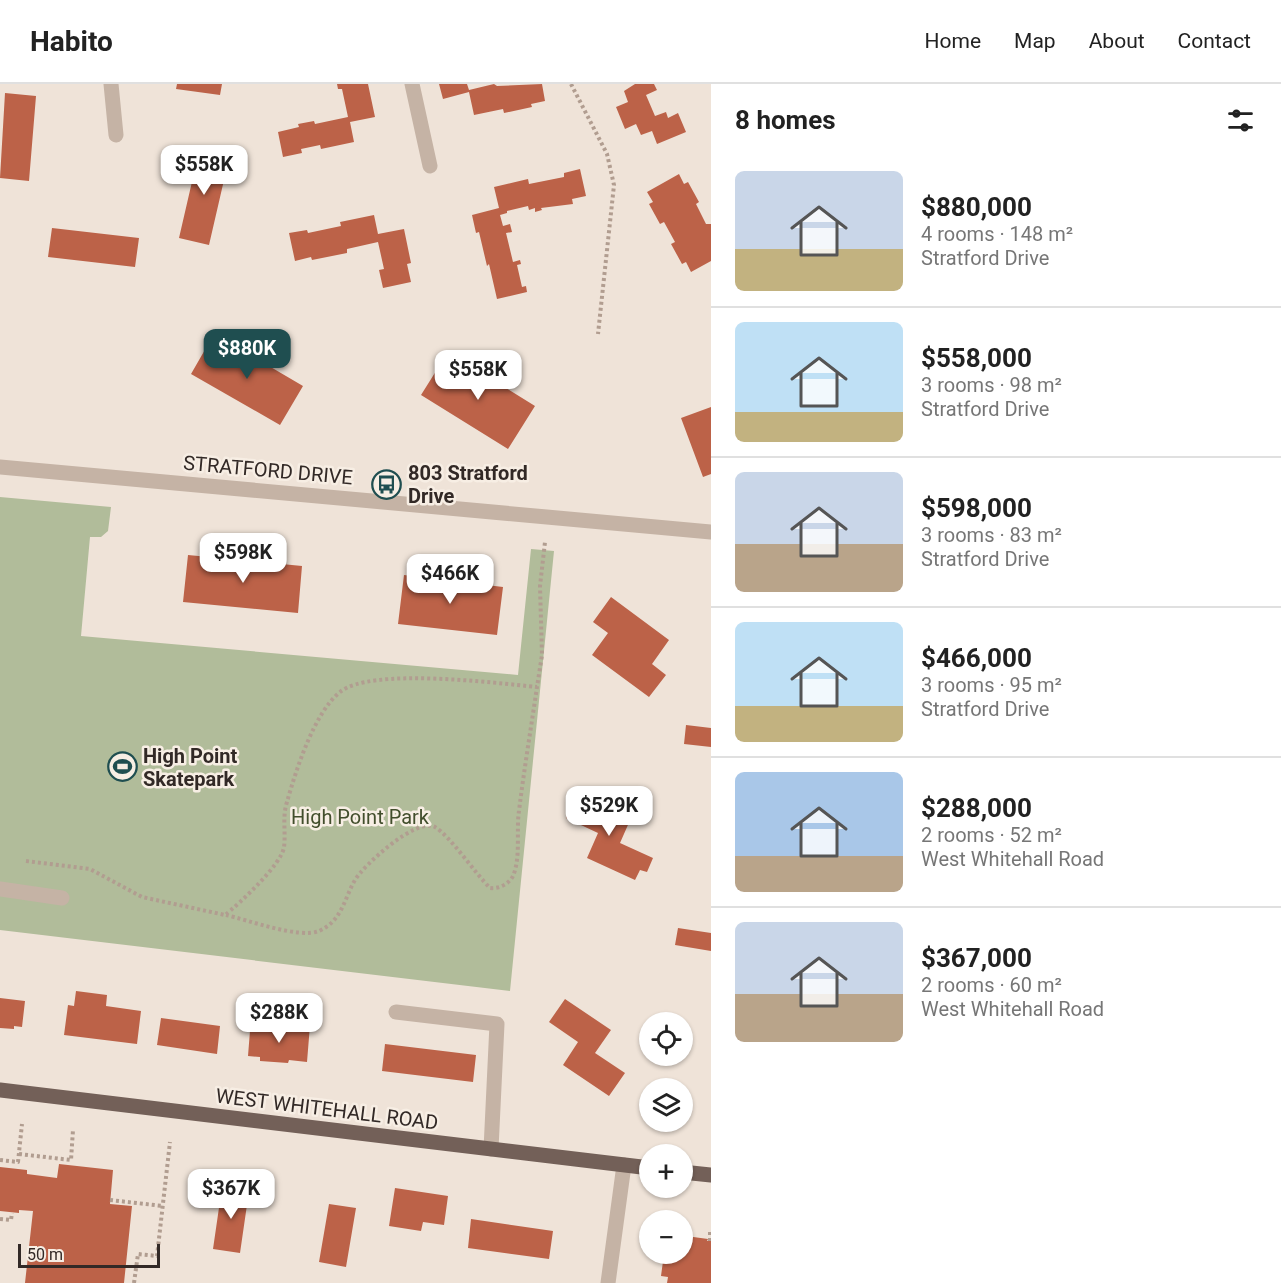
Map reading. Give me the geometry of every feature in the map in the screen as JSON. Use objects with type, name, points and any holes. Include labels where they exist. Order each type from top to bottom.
[{"type":"main road","name":"WEST WHITEHALL ROAD","points":[[0,1090],[639,1167]]},
{"type":"main road","points":[[693,1173],[711,1175]]},
{"type":"street","points":[[111,84],[116,135]]},
{"type":"street","points":[[412,84],[429,166]]},
{"type":"street","name":"STRATFORD DRIVE","points":[[0,467],[711,532]]},
{"type":"street","points":[[0,889],[62,898]]},
{"type":"street","points":[[396,1012],[497,1024],[491,1149]]},
{"type":"street","points":[[608,1283],[624,1165]]},
{"type":"path","points":[[571,84],[607,154],[614,185],[598,334]]},
{"type":"path","points":[[26,861],[90,869],[142,897],[294,932],[318,931],[326,927],[341,912],[354,882],[364,870],[412,829],[429,825],[441,832],[490,888],[499,887],[511,879],[515,870],[519,813],[543,645],[540,586],[545,542]]},
{"type":"path","points":[[225,915],[282,854],[286,805],[302,758],[324,712],[340,692],[360,681],[380,679],[459,679],[537,687]]},
{"type":"path","points":[[350,891],[356,893]]},
{"type":"path","points":[[0,1160],[18,1162],[22,1124]]},
{"type":"path","points":[[19,1154],[71,1160],[73,1130]]},
{"type":"path","points":[[134,1283],[138,1254],[157,1256],[170,1142]]},
{"type":"path","points":[[110,1200],[163,1206]]},
{"type":"path","points":[[0,1219],[11,1221],[12,1213]]},
{"type":"path","points":[[710,1229],[710,1241]]},
{"type":"green space","name":"High Point Park","points":[[0,497],[111,507],[108,531],[101,537],[90,537],[81,636],[518,675],[531,549],[554,551],[510,991],[0,930]]},
{"type":"building","points":[[177,84],[222,84],[220,95],[176,89]]},
{"type":"building","points":[[337,84],[368,84],[375,117],[350,122],[354,142],[321,149],[320,145],[301,149],[302,153],[283,157],[278,132],[299,127],[298,124],[314,121],[315,124],[348,117],[342,89],[338,89]]},
{"type":"building","points":[[439,84],[467,84],[469,90],[494,84],[497,86],[542,84],[545,101],[531,104],[532,107],[504,113],[503,109],[474,115],[469,92],[443,99]]},
{"type":"building","points":[[635,84],[654,84],[657,90],[646,95],[655,116],[666,112],[668,118],[678,113],[686,132],[657,144],[652,131],[641,135],[636,124],[625,129],[616,107],[628,102],[624,91]]},
{"type":"building","points":[[5,93],[36,96],[29,181],[0,178]]},
{"type":"building","points":[[200,147],[230,154],[209,245],[179,238]]},
{"type":"building","points":[[580,169],[586,196],[572,199],[573,204],[541,208],[542,210],[535,212],[535,208],[529,210],[528,206],[500,215],[503,226],[510,224],[512,232],[506,233],[513,262],[520,260],[521,264],[517,265],[522,287],[526,286],[527,292],[497,299],[489,264],[487,266],[479,232],[476,233],[472,215],[499,208],[494,187],[528,179],[529,184],[564,177],[564,173]]},
{"type":"building","points":[[679,174],[684,184],[688,182],[699,202],[696,204],[706,224],[711,224],[711,261],[691,272],[686,262],[682,264],[671,244],[675,242],[664,222],[660,224],[649,204],[653,202],[647,192]]},
{"type":"building","points":[[374,215],[378,234],[404,229],[411,263],[407,264],[411,282],[383,288],[379,270],[384,269],[378,242],[347,249],[347,253],[295,261],[289,233],[307,230],[308,233],[341,226],[340,222]]},
{"type":"building","points":[[52,228],[139,238],[135,267],[48,257]]},
{"type":"building","points":[[214,334],[303,386],[280,425],[191,374]]},
{"type":"building","points":[[448,352],[535,406],[508,449],[421,395]]},
{"type":"building","points":[[711,407],[711,474],[703,477],[681,418]]},
{"type":"building","points":[[188,555],[302,566],[298,613],[183,602]]},
{"type":"building","points":[[404,575],[503,587],[497,635],[398,624]]},
{"type":"building","points":[[611,597],[669,640],[652,664],[666,675],[649,697],[592,655],[608,633],[593,622]]},
{"type":"building","points":[[686,725],[711,728],[711,747],[684,744]]},
{"type":"building","points":[[577,793],[631,818],[620,843],[653,858],[647,872],[640,870],[635,880],[587,858],[598,833],[566,818]]},
{"type":"building","points":[[678,928],[711,933],[711,951],[675,945]]},
{"type":"building","points":[[76,991],[107,995],[106,1006],[141,1011],[137,1044],[64,1035],[68,1005],[74,1006]]},
{"type":"building","points":[[0,998],[25,1001],[22,1027],[0,1028]]},
{"type":"building","points":[[565,999],[611,1030],[595,1053],[625,1073],[609,1096],[563,1065],[578,1042],[549,1022]]},
{"type":"building","points":[[161,1018],[220,1026],[217,1054],[157,1045]]},
{"type":"building","points":[[251,1018],[257,1019],[257,1027],[300,1031],[301,1025],[310,1025],[307,1062],[260,1061],[260,1057],[248,1056]]},
{"type":"building","points":[[385,1044],[476,1055],[473,1082],[382,1071]]},
{"type":"building","points":[[59,1164],[113,1170],[110,1204],[132,1206],[124,1283],[25,1283],[33,1211],[19,1210],[19,1213],[0,1211],[0,1167],[27,1170],[27,1174],[57,1178]]},
{"type":"building","points":[[222,1187],[249,1191],[240,1253],[213,1249]]},
{"type":"building","points":[[395,1188],[448,1196],[444,1225],[423,1222],[421,1231],[389,1226]]},
{"type":"building","points":[[329,1204],[356,1208],[346,1267],[319,1262]]},
{"type":"building","points":[[471,1219],[553,1231],[549,1259],[468,1248]]},
{"type":"building","points":[[693,1237],[711,1241],[711,1283],[667,1283],[668,1277],[661,1276],[663,1264],[693,1264]]},
{"type":"place","name":"803 Stratford Drive","points":[[387,485]]},
{"type":"place","name":"High Point Skatepark","points":[[122,767]]}]
